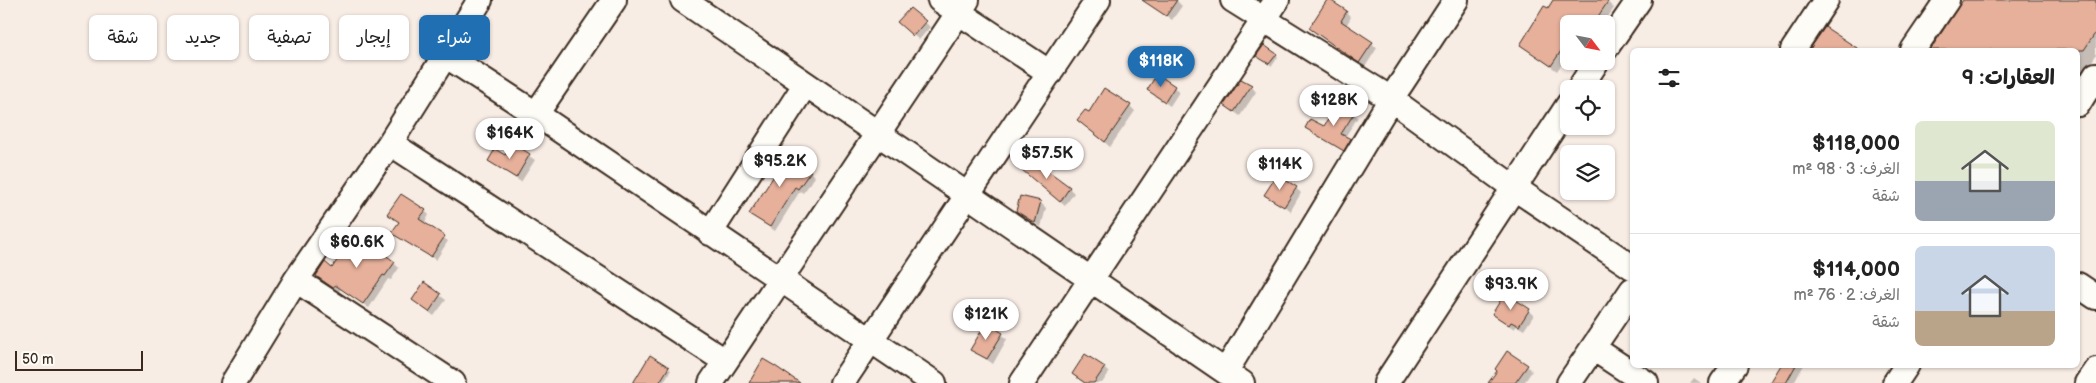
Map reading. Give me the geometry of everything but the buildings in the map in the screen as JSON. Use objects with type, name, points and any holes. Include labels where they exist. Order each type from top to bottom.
[{"type":"street","points":[[470,15],[480,0]]},
{"type":"street","points":[[536,114],[614,0]]},
{"type":"street","points":[[683,0],[877,135],[1234,377],[1391,99],[1456,0]]},
{"type":"street","points":[[842,383],[1098,0]]},
{"type":"street","points":[[1233,0],[1391,99],[1513,187],[1630,266]]},
{"type":"street","points":[[1022,383],[1277,0]]},
{"type":"street","points":[[1794,48],[1826,0]]},
{"type":"street","points":[[1914,48],[1947,0]]},
{"type":"street","points":[[1615,34],[1636,1]]},
{"type":"street","points":[[711,383],[877,135],[955,4],[1050,73]]},
{"type":"street","points":[[233,383],[296,280],[390,143],[442,60]]},
{"type":"street","points":[[453,60],[536,114],[934,383]]},
{"type":"street","points":[[2080,101],[2096,75]]},
{"type":"street","points":[[710,233],[805,85]]},
{"type":"street","points":[[1386,383],[1560,117]]},
{"type":"street","points":[[390,143],[726,361]]},
{"type":"street","points":[[296,280],[426,376],[454,383]]},
{"type":"street","points":[[2080,286],[2096,297]]},
{"type":"street","points":[[1569,383],[1630,293]]},
{"type":"street","points":[[1593,348],[1646,383]]},
{"type":"street","points":[[1722,383],[1733,368]]},
{"type":"street","points":[[1895,383],[1905,368]]},
{"type":"street","points":[[2087,383],[2096,370]]}]
